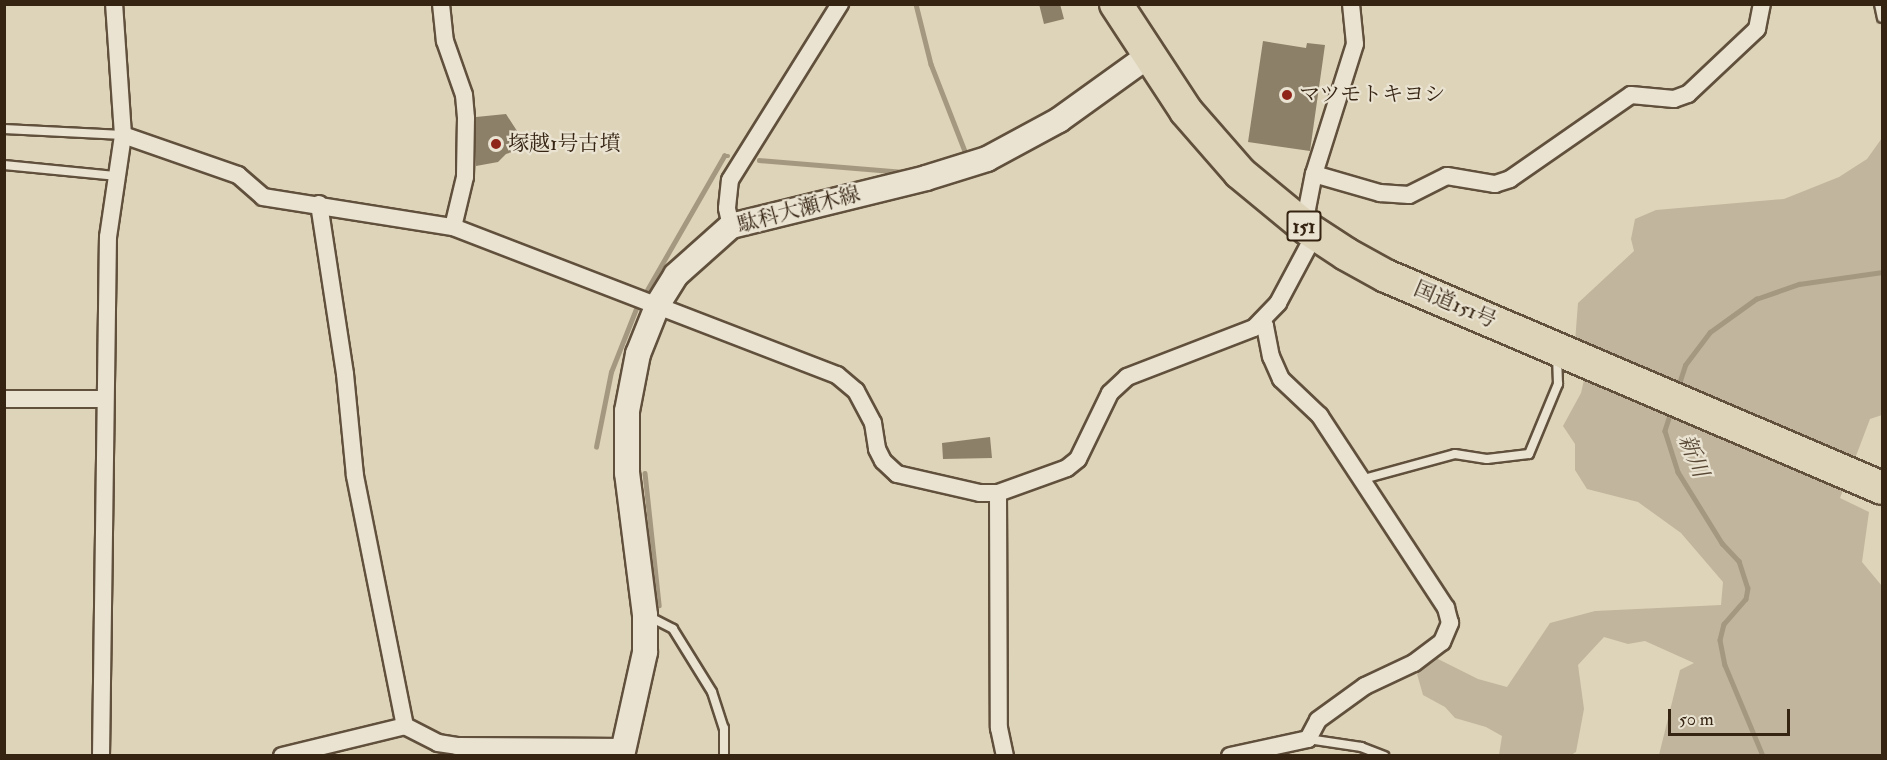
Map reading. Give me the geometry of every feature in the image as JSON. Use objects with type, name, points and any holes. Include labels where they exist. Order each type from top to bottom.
[{"type":"highway","name":"国道151号","points":[[1116,4],[1186,111],[1240,173],[1308,229],[1386,276],[1882,488]]},
{"type":"main road","name":"駄科大瀬木線","points":[[624,752],[645,652],[645,615],[627,472],[627,411],[638,354],[658,304],[676,275],[731,226],[926,178],[987,159],[1059,120],[1148,56]]},
{"type":"street","points":[[101,756],[108,237],[123,135],[114,4]]},
{"type":"street","points":[[441,4],[444,41],[464,95],[466,118],[465,177],[453,227]]},
{"type":"street","points":[[731,226],[727,208],[730,180],[840,4]]},
{"type":"street","points":[[123,135],[238,175],[264,196],[453,227],[658,304],[837,375],[856,391],[873,423],[877,449],[883,461],[897,474],[980,493],[998,493],[1067,468],[1078,459],[1110,393],[1127,377],[1254,328],[1278,303],[1310,243],[1306,209],[1314,174],[1355,44],[1351,4]]},
{"type":"street","points":[[1314,174],[1380,193],[1409,195],[1447,176],[1495,184],[1510,179],[1631,95],[1674,99],[1688,94],[1757,29],[1762,4]]},
{"type":"street","points":[[319,204],[345,374],[355,476],[405,726]]},
{"type":"street","points":[[1230,756],[1308,739],[1318,720],[1365,686],[1414,663],[1442,642],[1450,623],[1446,608],[1320,416],[1281,379],[1271,357],[1265,326],[1261,322]]},
{"type":"street","points":[[4,399],[105,399]]},
{"type":"street","points":[[998,493],[999,728],[1005,756]]},
{"type":"street","points":[[282,756],[405,726],[438,743],[456,746],[624,752]]},
{"type":"lane","points":[[1879,4],[1882,18]]},
{"type":"lane","points":[[4,129],[123,135]]},
{"type":"lane","points":[[4,165],[117,176]]},
{"type":"lane","points":[[1360,480],[1455,454],[1488,459],[1529,454],[1558,384],[1562,351]]},
{"type":"lane","points":[[645,615],[673,629],[712,692],[724,728],[724,756]]},
{"type":"lane","points":[[1308,739],[1361,747],[1384,756]]},
{"type":"shaded area","points":[[1882,138],[1882,415],[1870,419],[1840,498],[1869,512],[1862,562],[1882,586],[1882,755],[1659,755],[1680,670],[1694,663],[1645,641],[1628,644],[1604,637],[1578,665],[1584,709],[1576,752],[1571,755],[1499,755],[1502,736],[1486,727],[1455,718],[1445,707],[1423,695],[1417,674],[1436,658],[1478,679],[1507,687],[1550,623],[1595,611],[1721,605],[1723,582],[1681,533],[1638,502],[1587,489],[1575,470],[1575,444],[1563,426],[1581,393],[1588,363],[1575,342],[1578,303],[1634,251],[1631,239],[1635,219],[1656,210],[1784,199],[1839,177],[1867,159]]},
{"type":"building","points":[[1039,4],[1060,4],[1064,19],[1044,24]]},
{"type":"building","name":"マツモトキヨシ","points":[[1263,41],[1306,48],[1307,43],[1325,45],[1310,151],[1248,142]]},
{"type":"building","name":"塚越1号古墳","points":[[506,114],[519,134],[518,150],[506,154],[498,162],[476,166],[476,117]]},
{"type":"building","points":[[990,437],[992,458],[943,459],[942,443]]},
{"type":"waterway","points":[[916,4],[931,64],[966,154],[961,155]]},
{"type":"waterway","points":[[647,290],[724,156],[728,156]]},
{"type":"waterway","points":[[759,160],[904,172]]},
{"type":"waterway","points":[[915,169],[941,161]]},
{"type":"waterway","name":"新川","points":[[1677,390],[1685,365],[1710,332],[1756,299],[1799,284],[1882,272]]},
{"type":"waterway","points":[[596,447],[611,372],[636,309]]},
{"type":"waterway","name":"新川","points":[[1672,409],[1665,431],[1678,472],[1722,543],[1739,561],[1748,588],[1746,599],[1724,624],[1720,640],[1725,665],[1763,756]]},
{"type":"waterway","points":[[645,473],[659,605]]},
{"type":"place","name":"マツモトキヨシ","points":[[1287,95]]},
{"type":"place","name":"塚越1号古墳","points":[[496,144]]}]
